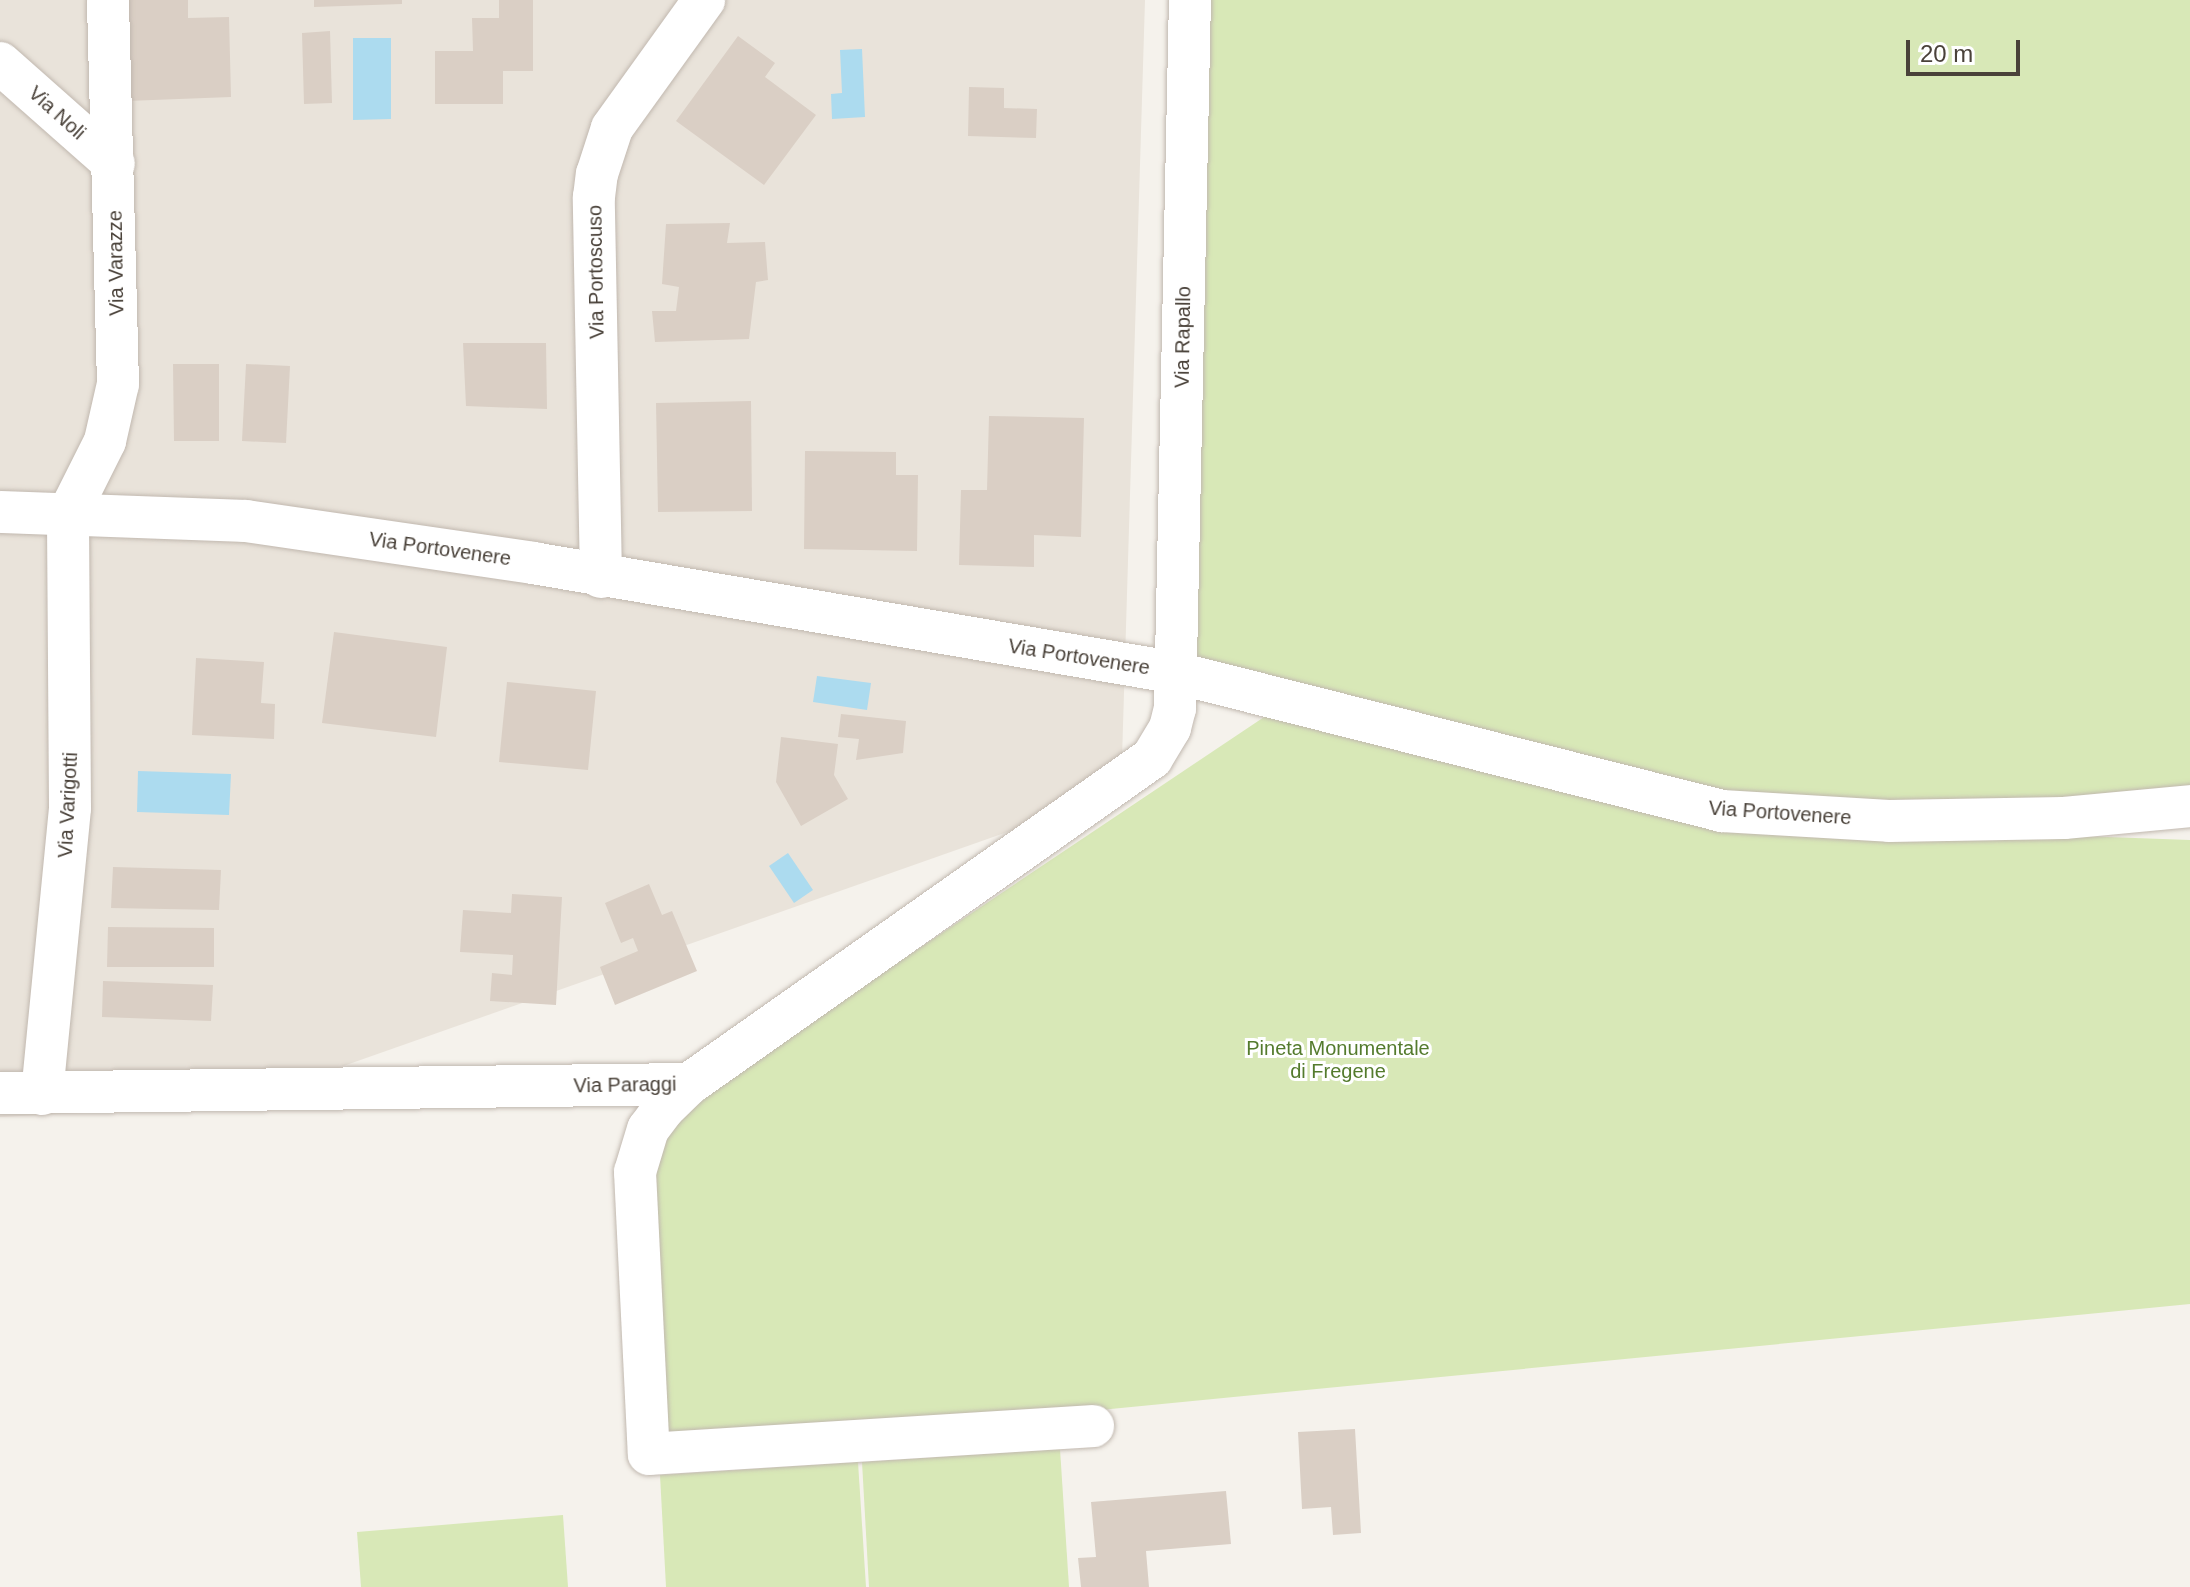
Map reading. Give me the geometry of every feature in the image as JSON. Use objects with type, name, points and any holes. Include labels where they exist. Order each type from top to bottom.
[{"type":"street","name":"Via Varazze","points":[[68,515],[105,441],[117,392],[108,0]]},
{"type":"street","name":"Via Portoscuso","points":[[601,577],[594,197],[597,174],[612,128],[704,0]]},
{"type":"street","name":"Via Rapallo","points":[[1177,673],[1190,0]]},
{"type":"street","name":"Via Noli","points":[[0,63],[114,164]]},
{"type":"street","name":"Via Portovenere","points":[[0,512],[246,521],[533,563],[1177,673],[1722,811],[1889,821],[2064,818],[2177,810]]},
{"type":"street","name":"Via Varigotti","points":[[42,1094],[70,808],[68,515]]},
{"type":"street","name":"Via Paraggi","points":[[0,1093],[689,1084],[1152,758],[1173,719],[1177,673]]},
{"type":"street","points":[[689,1084],[648,1129],[635,1172],[649,1454],[1093,1426]]},
{"type":"shaded area","points":[[0,0],[1145,0],[1121,792],[230,1106],[0,1117]]},
{"type":"green space","points":[[1205,0],[2190,0],[2190,802],[1725,799],[1177,673]]},
{"type":"green space","name":"Pineta Monumentale di Fregene","points":[[1276,709],[1716,823],[2190,840],[2190,1304],[649,1454],[648,1130]]},
{"type":"green space","points":[[1060,1449],[1069,1587],[869,1587],[862,1462]]},
{"type":"green space","points":[[858,1462],[866,1587],[666,1587],[660,1475]]},
{"type":"green space","points":[[563,1515],[568,1587],[361,1587],[357,1532]]},
{"type":"water","points":[[353,38],[391,38],[391,119],[353,120]]},
{"type":"water","points":[[862,49],[865,117],[832,119],[831,94],[842,93],[840,50]]},
{"type":"water","points":[[817,676],[871,683],[867,710],[813,702]]},
{"type":"water","points":[[138,771],[231,774],[229,815],[137,812]]},
{"type":"water","points":[[788,853],[813,890],[794,903],[769,866]]},
{"type":"building","points":[[124,0],[188,0],[188,18],[229,17],[231,97],[127,101]]},
{"type":"building","points":[[314,0],[402,0],[402,4],[314,7]]},
{"type":"building","points":[[499,0],[533,0],[533,71],[503,71],[503,104],[435,104],[435,51],[473,51],[472,18],[499,18]]},
{"type":"building","points":[[330,31],[332,103],[304,104],[302,33]]},
{"type":"building","points":[[738,36],[775,63],[765,77],[816,115],[764,185],[676,121]]},
{"type":"building","points":[[969,87],[1004,88],[1004,108],[1037,109],[1036,138],[968,136]]},
{"type":"building","points":[[730,223],[727,243],[765,242],[768,280],[756,282],[749,339],[655,342],[652,311],[676,311],[679,287],[662,284],[666,224]]},
{"type":"building","points":[[463,343],[546,343],[547,409],[466,406]]},
{"type":"building","points":[[173,364],[219,364],[219,441],[174,441]]},
{"type":"building","points":[[246,364],[290,366],[286,443],[242,441]]},
{"type":"building","points":[[751,401],[752,511],[658,512],[656,403]]},
{"type":"building","points":[[989,416],[1084,418],[1081,537],[1034,535],[1034,567],[959,565],[961,490],[987,490]]},
{"type":"building","points":[[805,451],[896,452],[896,475],[918,475],[917,551],[804,549]]},
{"type":"building","points":[[334,632],[447,647],[436,737],[322,723]]},
{"type":"building","points":[[196,658],[264,662],[261,703],[275,704],[274,739],[192,735]]},
{"type":"building","points":[[507,682],[596,691],[588,770],[499,762]]},
{"type":"building","points":[[841,714],[906,721],[903,753],[856,760],[859,739],[838,737]]},
{"type":"building","points":[[781,737],[838,744],[834,775],[848,799],[801,826],[776,782]]},
{"type":"building","points":[[113,867],[221,870],[219,910],[111,908]]},
{"type":"building","points":[[649,884],[662,915],[672,911],[697,971],[615,1005],[600,967],[638,951],[633,938],[621,943],[605,903]]},
{"type":"building","points":[[512,894],[562,897],[556,1005],[490,1001],[492,973],[512,975],[513,955],[460,952],[463,910],[511,913]]},
{"type":"building","points":[[108,927],[214,928],[214,967],[107,967]]},
{"type":"building","points":[[103,981],[213,985],[211,1021],[102,1017]]},
{"type":"building","points":[[1355,1429],[1361,1533],[1333,1535],[1331,1507],[1302,1509],[1298,1432]]},
{"type":"building","points":[[1226,1491],[1231,1544],[1146,1551],[1149,1587],[1081,1587],[1078,1558],[1096,1557],[1091,1502]]}]
